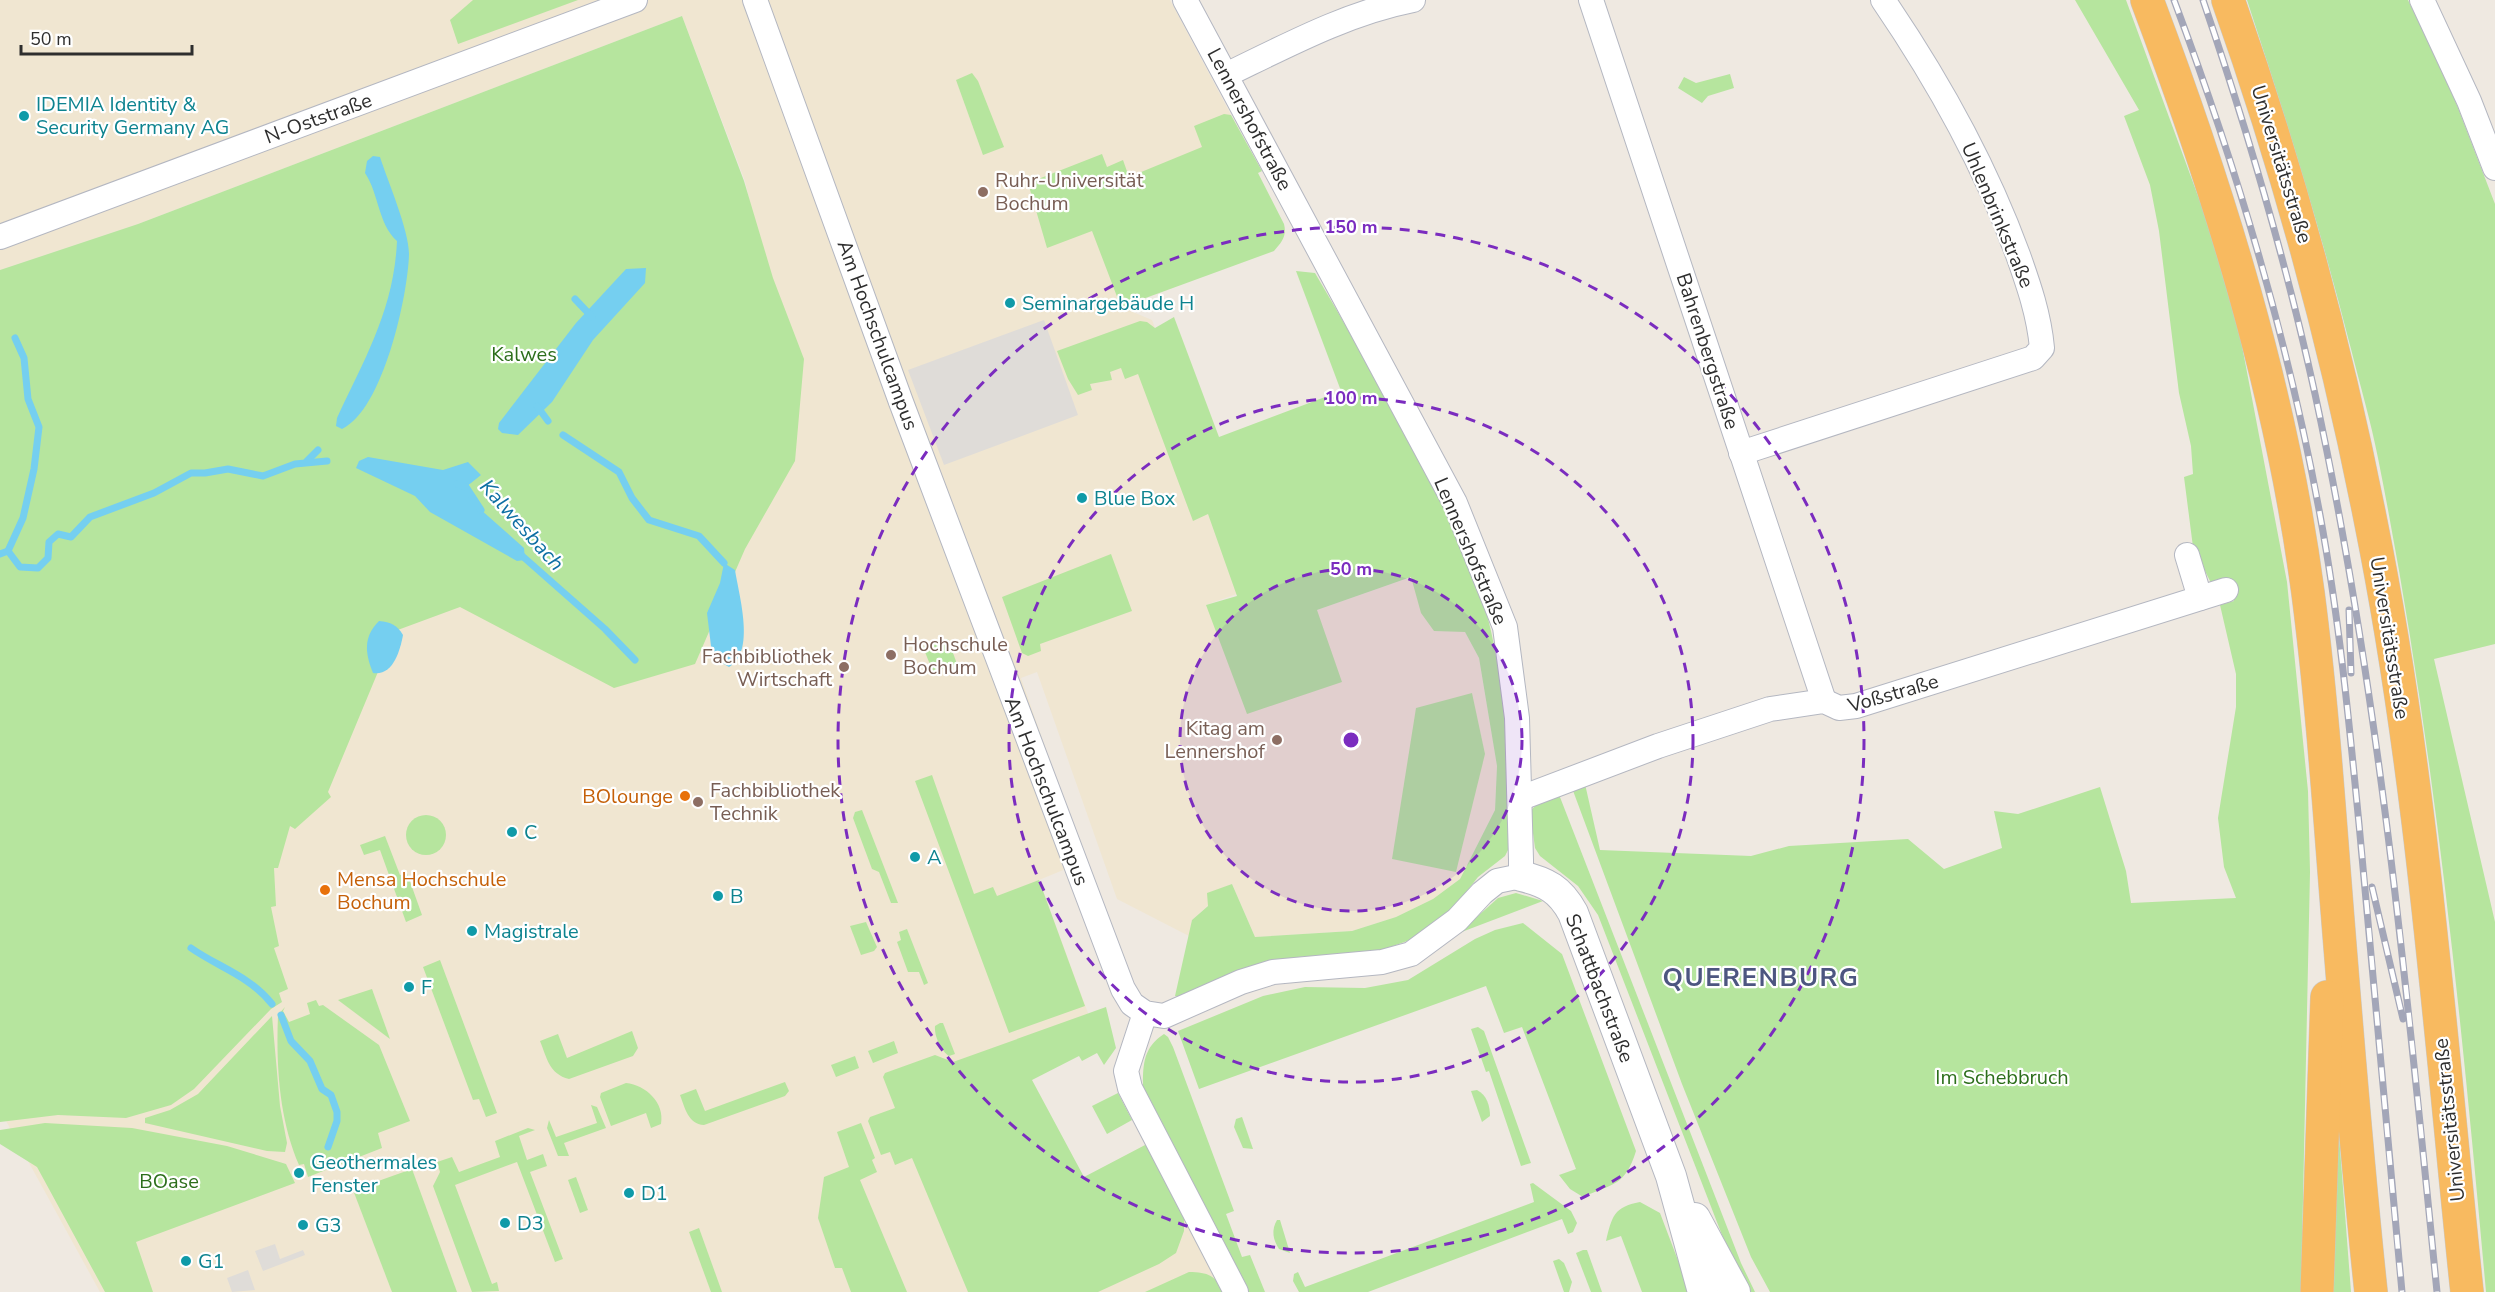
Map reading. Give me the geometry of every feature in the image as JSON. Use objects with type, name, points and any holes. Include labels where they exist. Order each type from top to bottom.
[{"type":"highway","points":[[2147,0],[2179,86],[2236,260],[2281,437],[2308,591],[2372,1292]]},
{"type":"highway","name":"Universitätsstraße","points":[[2228,0],[2284,163],[2313,267],[2372,524],[2417,813],[2467,1292]]},
{"type":"highway","points":[[2317,1292],[2327,997],[2337,912]]},
{"type":"street","name":"N-Oststraße","points":[[0,237],[635,0]]},
{"type":"street","name":"Am Hochschulcampus","points":[[755,0],[902,402],[1112,961],[1132,1004],[1145,1013]]},
{"type":"street","name":"Lennershofstraße","points":[[1185,0],[1455,503],[1505,627],[1517,718],[1521,798],[1521,876]]},
{"type":"street","points":[[1226,75],[1366,12],[1413,0]]},
{"type":"street","name":"Bahrenbergstraße","points":[[1591,0],[1824,701]]},
{"type":"street","name":"Uhlenbrinkstraße","points":[[1741,453],[2033,358],[2042,348],[2040,323],[2032,296],[2000,210],[1955,118],[1909,38],[1883,0]]},
{"type":"street","points":[[2422,0],[2469,101],[2495,168]]},
{"type":"street","points":[[2187,555],[2200,598]]},
{"type":"street","name":"Voßstraße","points":[[1521,798],[1658,746],[1770,709],[1824,701],[1839,708],[1856,706],[2226,590]]},
{"type":"street","points":[[1236,1292],[1130,1088],[1126,1071],[1145,1013],[1171,1015],[1240,982],[1274,972],[1357,966],[1411,954],[1457,920],[1482,893],[1497,881],[1521,876]]},
{"type":"street","name":"Schattbachstraße","points":[[1521,876],[1540,881],[1556,889],[1565,898],[1573,913],[1671,1176],[1703,1292]]},
{"type":"street","name":"Schattbachstraße","points":[[1671,1176],[1735,1292]]},
{"type":"shaded area","name":"Hochschule Bochum","points":[[0,0],[1170,0],[1231,115],[1121,307],[1152,320],[1253,588],[1206,605],[1317,610],[1440,567],[1465,632],[1479,658],[1497,766],[1495,810],[1460,879],[1433,899],[1396,917],[1352,931],[1255,937],[1232,884],[1192,920],[1189,936],[1117,899],[1037,672],[1021,678],[1085,861],[1039,880],[1088,1013],[1091,1041],[892,1084],[974,1237],[1147,1144],[1226,1292],[100,1292],[0,1110],[214,722],[797,406],[745,181],[682,16],[138,224],[0,270]]},
{"type":"shaded area","points":[[1044,320],[1078,415],[944,465],[908,370]]},
{"type":"shaded area","points":[[275,1244],[280,1259],[303,1250],[305,1255],[263,1271],[255,1251]]},
{"type":"shaded area","points":[[248,1270],[255,1290],[232,1292],[227,1278]]},
{"type":"green space","points":[[473,0],[578,0],[458,44],[450,20]]},
{"type":"green space","name":"Im Schebbruch","points":[[2075,0],[2126,0],[2230,283],[2287,582],[2308,791],[2310,872],[2301,1292],[1770,1292],[1751,1257],[1682,1084],[1572,788],[1585,784],[1600,850],[1751,856],[1789,846],[1908,839],[1944,869],[2002,848],[1994,811],[2018,814],[2100,787],[2126,871],[2131,903],[2236,898],[2224,867],[2218,818],[2236,707],[2236,674],[2220,605],[2234,601],[2227,579],[2211,583],[2193,547],[2184,477],[2193,474],[2191,446],[2179,393],[2159,231],[2150,185],[2124,116],[2139,110]]},
{"type":"green space","points":[[2247,0],[2408,0],[2448,82],[2495,204],[2495,644],[2434,659],[2495,922],[2495,1292],[2486,1292],[2455,978],[2430,769],[2415,665],[2378,458],[2315,217]]},
{"type":"green space","name":"Kalwes","points":[[682,16],[744,181],[773,278],[804,359],[795,461],[745,549],[695,664],[614,688],[460,607],[395,631],[328,792],[331,797],[295,829],[290,826],[278,868],[274,868],[276,906],[271,907],[279,946],[274,948],[288,989],[279,993],[282,1002],[271,1009],[194,1089],[171,1105],[126,1118],[58,1115],[0,1122],[0,270],[138,224]]},
{"type":"green space","points":[[972,73],[978,81],[1004,147],[983,155],[956,80]]},
{"type":"green space","points":[[1730,74],[1734,88],[1708,96],[1702,103],[1678,88],[1684,77],[1696,83]]},
{"type":"green space","points":[[1224,114],[1231,115],[1262,171],[1258,173],[1284,224],[1283,239],[1274,251],[1121,307],[1092,231],[1047,248],[1028,183],[1102,154],[1107,167],[1123,160],[1129,177],[1202,147],[1194,126]]},
{"type":"green space","points":[[1296,271],[1315,273],[1327,293],[1405,431],[1455,528],[1476,579],[1491,631],[1500,684],[1506,737],[1511,844],[1505,856],[1478,877],[1453,909],[1410,940],[1379,951],[1298,957],[1263,964],[1183,997],[1175,996],[1192,920],[1208,906],[1207,893],[1232,884],[1255,937],[1352,931],[1396,917],[1433,899],[1460,879],[1495,810],[1497,766],[1479,658],[1465,632],[1434,631],[1421,613],[1411,577],[1317,610],[1342,682],[1247,714],[1206,605],[1237,596],[1208,514],[1193,521],[1138,374],[1125,379],[1121,368],[1110,372],[1112,380],[1090,384],[1092,390],[1078,395],[1068,379],[1057,351],[1140,321],[1147,322],[1155,328],[1174,317],[1219,437],[1341,391]]},
{"type":"green space","points":[[1111,554],[1132,611],[1040,644],[1041,651],[1028,656],[1022,653],[1002,597]]},
{"type":"green space","points":[[948,639],[957,664],[933,672],[923,647]]},
{"type":"green space","points":[[1472,693],[1485,754],[1456,872],[1392,859],[1416,708]]},
{"type":"green space","points":[[932,775],[974,894],[993,887],[997,896],[1039,880],[1085,1006],[1009,1033],[915,781]]},
{"type":"green space","points":[[1558,792],[1741,1263],[1755,1292],[1748,1292],[1734,1266],[1598,915],[1578,886],[1540,856],[1535,848],[1530,811],[1543,799]]},
{"type":"green space","points":[[862,810],[898,903],[891,903],[879,872],[872,869],[853,818],[855,812]]},
{"type":"green space","points":[[426,815],[434,816],[440,821],[445,827],[445,843],[440,849],[434,854],[426,855],[418,854],[412,849],[407,843],[406,835],[407,827],[412,821],[418,816]]},
{"type":"green space","points":[[385,836],[400,875],[407,873],[422,915],[406,922],[380,850],[364,855],[360,845]]},
{"type":"green space","points":[[1516,893],[1543,901],[1459,933],[1498,898]]},
{"type":"green space","points":[[866,922],[877,947],[874,951],[861,955],[850,926]]},
{"type":"green space","points":[[1523,923],[1562,954],[1636,1151],[1623,1177],[1610,1186],[1583,1197],[1570,1189],[1559,1175],[1576,1169],[1522,1027],[1504,1033],[1486,986],[1199,1089],[1178,1031],[1263,996],[1305,987],[1365,988],[1408,980],[1475,939],[1495,930]]},
{"type":"green space","points":[[907,929],[928,983],[924,985],[919,972],[908,972],[897,942],[901,940],[899,932]]},
{"type":"green space","points":[[440,960],[497,1113],[486,1117],[479,1099],[473,1100],[423,967]]},
{"type":"green space","points":[[372,989],[390,1039],[338,1000]]},
{"type":"green space","points":[[316,1000],[319,1006],[323,1005],[379,1045],[410,1121],[378,1133],[382,1148],[308,1177],[304,1164],[299,1165],[292,1147],[283,1111],[278,1072],[278,1015],[285,1007],[283,1011],[289,1022],[310,1014],[307,1003]]},
{"type":"green space","points":[[1106,1007],[1116,1048],[1104,1065],[1097,1053],[1082,1061],[1079,1056],[1032,1080],[1084,1177],[1147,1144],[1184,1214],[1184,1231],[1176,1253],[1159,1264],[1098,1292],[968,1292],[912,1158],[895,1165],[890,1152],[881,1155],[868,1121],[870,1117],[895,1108],[883,1077],[885,1073],[935,1055],[953,1062]]},
{"type":"green space","points":[[272,1016],[280,1106],[287,1143],[285,1152],[267,1151],[145,1123],[145,1118],[170,1110],[198,1094]]},
{"type":"green space","points":[[943,1023],[955,1054],[949,1056],[939,1043],[935,1026]]},
{"type":"green space","points":[[1478,1027],[1484,1031],[1531,1163],[1521,1166],[1489,1071],[1486,1072],[1471,1029]]},
{"type":"green space","points":[[632,1031],[638,1048],[633,1056],[569,1079],[562,1077],[553,1069],[540,1041],[558,1034],[567,1058]]},
{"type":"green space","points":[[2331,1031],[2351,1292],[2324,1292]]},
{"type":"green space","points":[[1164,1034],[1173,1047],[1234,1211],[1226,1214],[1242,1257],[1250,1255],[1265,1292],[1246,1292],[1143,1090],[1145,1059],[1151,1045]]},
{"type":"green space","points":[[894,1041],[898,1053],[873,1063],[868,1051]]},
{"type":"green space","points":[[855,1056],[859,1068],[836,1077],[831,1065]]},
{"type":"green space","points":[[785,1082],[789,1091],[785,1096],[704,1125],[694,1122],[680,1095],[696,1089],[705,1111]]},
{"type":"green space","points":[[626,1083],[640,1087],[652,1096],[660,1109],[661,1124],[651,1128],[646,1113],[611,1126],[600,1097],[601,1093]]},
{"type":"green space","points":[[1477,1090],[1486,1098],[1489,1108],[1490,1116],[1482,1122],[1471,1091]]},
{"type":"green space","points":[[1118,1093],[1132,1120],[1107,1134],[1092,1106]]},
{"type":"green space","points":[[591,1105],[597,1107],[606,1128],[564,1143],[569,1156],[558,1156],[547,1128],[549,1120],[556,1137],[597,1123]]},
{"type":"green space","points":[[1242,1117],[1253,1149],[1243,1148],[1234,1127],[1236,1119]]},
{"type":"green space","name":"BOase","points":[[45,1123],[132,1128],[227,1146],[286,1164],[295,1183],[136,1242],[153,1292],[105,1292],[37,1167],[0,1144],[0,1130]]},
{"type":"green space","points":[[861,1123],[875,1158],[872,1160],[877,1172],[860,1180],[907,1292],[851,1292],[842,1268],[835,1268],[818,1218],[824,1177],[849,1167],[837,1132]]},
{"type":"green space","points":[[528,1128],[535,1130],[519,1136],[527,1160],[543,1154],[547,1166],[530,1172],[563,1259],[555,1262],[517,1162],[455,1185],[492,1284],[497,1282],[499,1291],[472,1292],[433,1186],[440,1172],[437,1162],[452,1157],[459,1172],[500,1157],[495,1141]]},
{"type":"green space","points":[[412,1169],[457,1292],[392,1292],[353,1190]]},
{"type":"green space","points":[[576,1177],[588,1210],[580,1213],[568,1180]]},
{"type":"green space","points":[[1533,1183],[1571,1211],[1577,1223],[1573,1232],[1568,1234],[1562,1219],[1368,1292],[1299,1292],[1293,1281],[1294,1274],[1298,1272],[1305,1287],[1534,1202],[1530,1184]]},
{"type":"green space","points":[[1640,1202],[1660,1213],[1690,1292],[1642,1292],[1621,1236],[1606,1241],[1610,1225],[1619,1210]]},
{"type":"green space","points":[[1277,1220],[1280,1220],[1290,1253],[1279,1249],[1275,1242],[1273,1231]]},
{"type":"green space","points":[[699,1228],[722,1292],[711,1292],[689,1232]]},
{"type":"green space","points":[[1587,1250],[1602,1292],[1591,1292],[1576,1253]]},
{"type":"green space","points":[[1559,1259],[1564,1263],[1572,1282],[1569,1292],[1564,1292],[1553,1261]]},
{"type":"green space","points":[[1189,1272],[1211,1276],[1224,1292],[1145,1292]]},
{"type":"water","points":[[373,156],[380,157],[402,219],[408,244],[408,273],[391,350],[381,376],[370,400],[357,418],[342,429],[336,426],[337,418],[376,332],[384,311],[395,266],[397,241],[382,218],[370,181],[365,173],[367,161]]},
{"type":"water","points":[[646,268],[645,283],[593,340],[552,402],[518,435],[502,433],[498,429],[499,423],[576,323],[626,269]]},
{"type":"water","points":[[368,457],[443,470],[468,462],[481,475],[466,487],[480,509],[524,548],[525,560],[517,561],[430,512],[415,496],[356,468],[359,461]]},
{"type":"water","points":[[724,563],[735,570],[744,623],[742,649],[737,660],[729,667],[717,660],[711,646],[707,613],[720,583]]},
{"type":"water","points":[[379,621],[393,625],[403,635],[400,648],[390,667],[386,671],[373,673],[368,659],[367,646],[370,633]]},
{"type":"waterway","points":[[575,299],[592,317]]},
{"type":"waterway","points":[[8,551],[23,518],[34,469],[39,427],[28,399],[24,358],[15,338]]},
{"type":"waterway","points":[[537,406],[548,421]]},
{"type":"waterway","points":[[563,435],[619,472],[632,498],[649,520],[699,536],[724,563]]},
{"type":"waterway","points":[[307,461],[318,450]]},
{"type":"waterway","name":"Kalwesbach","points":[[0,554],[8,551],[20,567],[38,568],[48,558],[49,542],[58,534],[71,537],[90,517],[154,493],[191,473],[228,469],[263,476],[295,464],[327,461]]},
{"type":"waterway","name":"Kalwesbach","points":[[457,484],[466,487],[481,510]]},
{"type":"waterway","name":"Kalwesbach","points":[[520,554],[605,629],[635,660]]},
{"type":"waterway","points":[[191,948],[244,979],[272,1004]]},
{"type":"waterway","points":[[281,1015],[291,1041],[310,1061],[322,1089],[331,1095],[337,1112],[337,1121],[328,1147]]},
{"type":"railway","points":[[2174,0],[2219,127],[2259,254],[2293,384],[2320,515],[2333,592],[2347,708],[2402,1292]]},
{"type":"railway","points":[[2203,0],[2235,97],[2278,245],[2304,344],[2337,505],[2357,617],[2389,841],[2437,1292]]},
{"type":"railway","points":[[2349,610],[2351,673]]},
{"type":"railway","points":[[2372,887],[2403,1019]]},
{"type":"place","name":"IDEMIA Identity & Security Germany AG","points":[[24,116]]},
{"type":"place","name":"Ruhr-Universität Bochum","points":[[983,192]]},
{"type":"place","name":"Seminargebäude H","points":[[1010,303]]},
{"type":"place","name":"Blue Box","points":[[1082,498]]},
{"type":"place","name":"Hochschule Bochum","points":[[891,655]]},
{"type":"place","name":"Fachbibliothek Wirtschaft","points":[[844,667]]},
{"type":"place","name":"Kitag am Lennershof","points":[[1277,740]]},
{"type":"place","name":"BOlounge","points":[[685,796]]},
{"type":"place","name":"Fachbibliothek Technik","points":[[698,802]]},
{"type":"place","name":"C","points":[[512,832]]},
{"type":"place","name":"A","points":[[915,857]]},
{"type":"place","name":"Mensa Hochschule Bochum","points":[[325,890]]},
{"type":"place","name":"B","points":[[718,896]]},
{"type":"place","name":"Magistrale","points":[[472,931]]},
{"type":"place","name":"F","points":[[409,987]]},
{"type":"place","name":"Geothermales Fenster","points":[[299,1173]]},
{"type":"place","name":"D1","points":[[629,1193]]},
{"type":"place","name":"D3","points":[[505,1223]]},
{"type":"place","name":"G3","points":[[303,1225]]},
{"type":"place","name":"G1","points":[[186,1261]]},
{"type":"district","name":"QUERENBURG","points":[[1761,977]]}]
